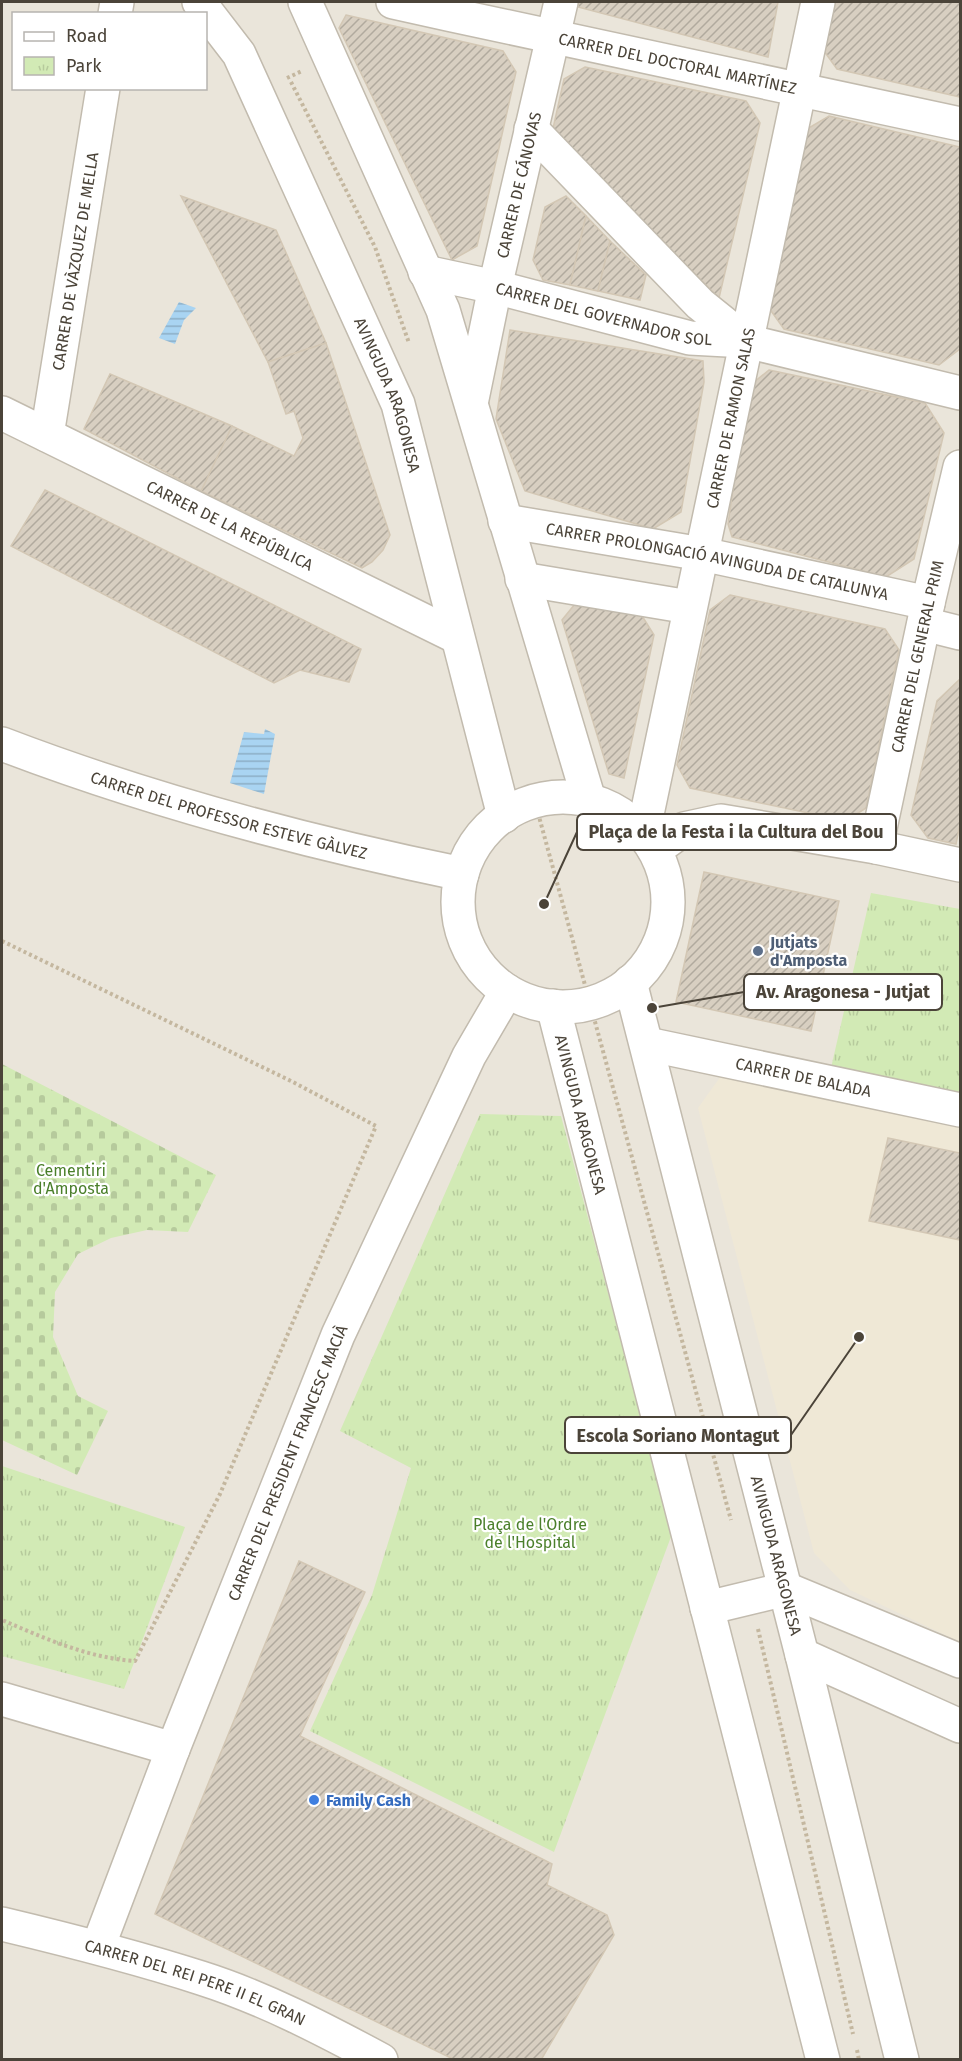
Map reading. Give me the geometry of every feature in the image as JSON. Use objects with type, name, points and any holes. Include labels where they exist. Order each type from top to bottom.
[{"type":"street","points":[[305,2],[443,310],[589,800]]},
{"type":"street","name":"CARRER DEL DOCTORAL MARTÍNEZ","points":[[393,2],[960,124]]},
{"type":"street","name":"CARRER DE CÁNOVAS","points":[[471,404],[495,287],[561,2]]},
{"type":"street","name":"CARRER DE RAMON SALAS","points":[[649,842],[689,608],[818,2]]},
{"type":"street","name":"AVINGUDA ARAGONESA","points":[[207,12],[239,54],[398,404],[504,816]]},
{"type":"street","name":"CARRER DE VÀZQUEZ DE MELLA","points":[[47,435],[103,90]]},
{"type":"street","points":[[531,129],[700,304],[746,341]]},
{"type":"street","name":"CARRER DEL GOVERNADOR SOL","points":[[425,272],[495,287],[690,338],[746,341],[960,393]]},
{"type":"street","name":"CARRER DE LA REPÚBLICA","points":[[2,412],[457,637]]},
{"type":"street","name":"CARRER DEL GENERAL PRIM","points":[[876,847],[960,467]]},
{"type":"street","name":"CARRER PROLONGACIÓ AVINGUDA DE CATALUNYA","points":[[505,521],[702,554],[926,614],[960,633]]},
{"type":"street","points":[[522,579],[689,608]]},
{"type":"street","name":"CARRER DEL PROFESSOR ESTEVE GÀLVEZ","points":[[2,744],[69,770],[261,828],[384,858],[462,874]]},
{"type":"street","points":[[562,797],[589,800],[618,812],[649,842],[667,885],[667,921],[654,955],[630,982],[611,995],[590,1003],[553,1006],[529,1001],[507,991],[484,971],[476,959],[466,940],[460,919],[458,904],[462,874],[478,842],[492,825],[504,816],[535,801],[562,797]]},
{"type":"street","points":[[649,842],[684,829],[721,820],[876,847],[960,865]]},
{"type":"street","name":"AVINGUDA ARAGONESA","points":[[630,982],[764,1502],[902,2060]]},
{"type":"street","name":"CARRER DEL PRESIDENT FRANCESC MACIÀ","points":[[98,1947],[173,1749],[338,1335],[469,1056],[507,991]]},
{"type":"street","name":"AVINGUDA ARAGONESA","points":[[553,1006],[823,2060]]},
{"type":"street","name":"CARRER DE BALADA","points":[[647,1044],[960,1110]]},
{"type":"street","points":[[707,1608],[786,1590],[960,1661]]},
{"type":"street","points":[[802,1654],[960,1726]]},
{"type":"street","points":[[2,1699],[173,1749]]},
{"type":"street","name":"CARRER DEL REI PERE II EL GRAN","points":[[2,1924],[98,1947],[203,1978],[307,2021],[381,2060]]},
{"type":"path","points":[[257,93],[330,58]]},
{"type":"path","points":[[535,801],[733,1530]]},
{"type":"path","points":[[2,941],[291,1081],[376,1126],[220,1494],[135,1661],[116,1660],[50,1641],[2,1620]]},
{"type":"path","points":[[568,1062],[605,1054]]},
{"type":"path","points":[[728,1512],[764,1502]]},
{"type":"path","points":[[751,1598],[854,2036]]},
{"type":"path","points":[[857,2048],[859,2060]]},
{"type":"shaded area","points":[[2,2],[960,2],[960,2059],[2,2059]]},
{"type":"shaded area","points":[[726,1069],[960,1121],[960,1642],[850,1590],[814,1553],[698,1108]]},
{"type":"green space","points":[[871,893],[960,909],[960,1096],[831,1068]]},
{"type":"green space","name":"Cementiri d'Amposta","points":[[2,1064],[216,1175],[188,1232],[147,1230],[111,1238],[78,1254],[55,1292],[53,1337],[78,1396],[108,1411],[77,1475],[2,1440]]},
{"type":"green space","name":"Plaça de l'Ordre de l'Hospital","points":[[480,1114],[561,1116],[672,1534],[554,1852],[310,1731],[372,1595],[411,1468],[340,1431]]},
{"type":"green space","points":[[2,1466],[185,1527],[124,1689],[2,1656]]},
{"type":"water","points":[[179,302],[196,308],[184,320],[175,344],[159,338]]},
{"type":"water","points":[[265,729],[275,734],[264,794],[230,783],[244,732],[264,734]]},
{"type":"building","points":[[579,2],[778,2],[768,57],[578,7]]},
{"type":"building","points":[[835,2],[960,2],[960,97],[837,69],[824,51]]},
{"type":"building","points":[[346,15],[503,51],[516,72],[477,246],[452,260],[339,28]]},
{"type":"building","points":[[585,67],[746,101],[760,123],[719,298],[552,133],[564,79]]},
{"type":"building","points":[[829,116],[960,147],[960,349],[939,365],[784,329],[769,308],[807,129]]},
{"type":"building","points":[[181,196],[276,230],[326,343],[268,362]]},
{"type":"building","points":[[566,196],[586,216],[570,285],[543,280],[533,260],[545,207]]},
{"type":"building","points":[[586,216],[610,241],[598,291],[570,285]]},
{"type":"building","points":[[610,241],[646,275],[640,300],[598,291]]},
{"type":"building","points":[[510,330],[703,361],[704,382],[681,512],[653,529],[525,491],[496,419]]},
{"type":"building","points":[[326,343],[390,535],[383,550],[372,562],[362,568],[201,491],[232,426],[294,456],[303,438],[294,411],[286,414],[268,362]]},
{"type":"building","points":[[769,370],[925,403],[944,433],[914,559],[886,577],[732,537],[728,524],[748,387]]},
{"type":"building","points":[[110,374],[232,426],[201,491],[84,429]]},
{"type":"building","points":[[45,490],[361,649],[349,682],[300,670],[274,683],[11,546]]},
{"type":"building","points":[[730,595],[885,629],[899,650],[866,808],[846,821],[690,788],[677,765],[710,610]]},
{"type":"building","points":[[579,599],[639,611],[654,635],[624,778],[609,774],[562,620]]},
{"type":"building","points":[[960,679],[960,824],[956,844],[928,838],[911,815],[937,701]]},
{"type":"building","name":"Jutjats d'Amposta","points":[[704,872],[839,901],[811,1031],[676,1002]]},
{"type":"building","points":[[888,1138],[960,1153],[960,1240],[869,1221]]},
{"type":"building","name":"Family Cash","points":[[299,1561],[365,1592],[300,1736],[552,1864],[547,1885],[607,1915],[614,1935],[541,2060],[455,2060],[155,1914]]},
{"type":"place","name":"Plaça de la Festa i la Cultura del Bou","points":[[544,904]]},
{"type":"place","name":"Jutjats d'Amposta","points":[[758,951]]},
{"type":"place","name":"Av. Aragonesa - Jutjat","points":[[652,1008]]},
{"type":"place","name":"Escola Soriano Montagut","points":[[859,1337]]},
{"type":"place","name":"Family Cash","points":[[314,1800]]}]
